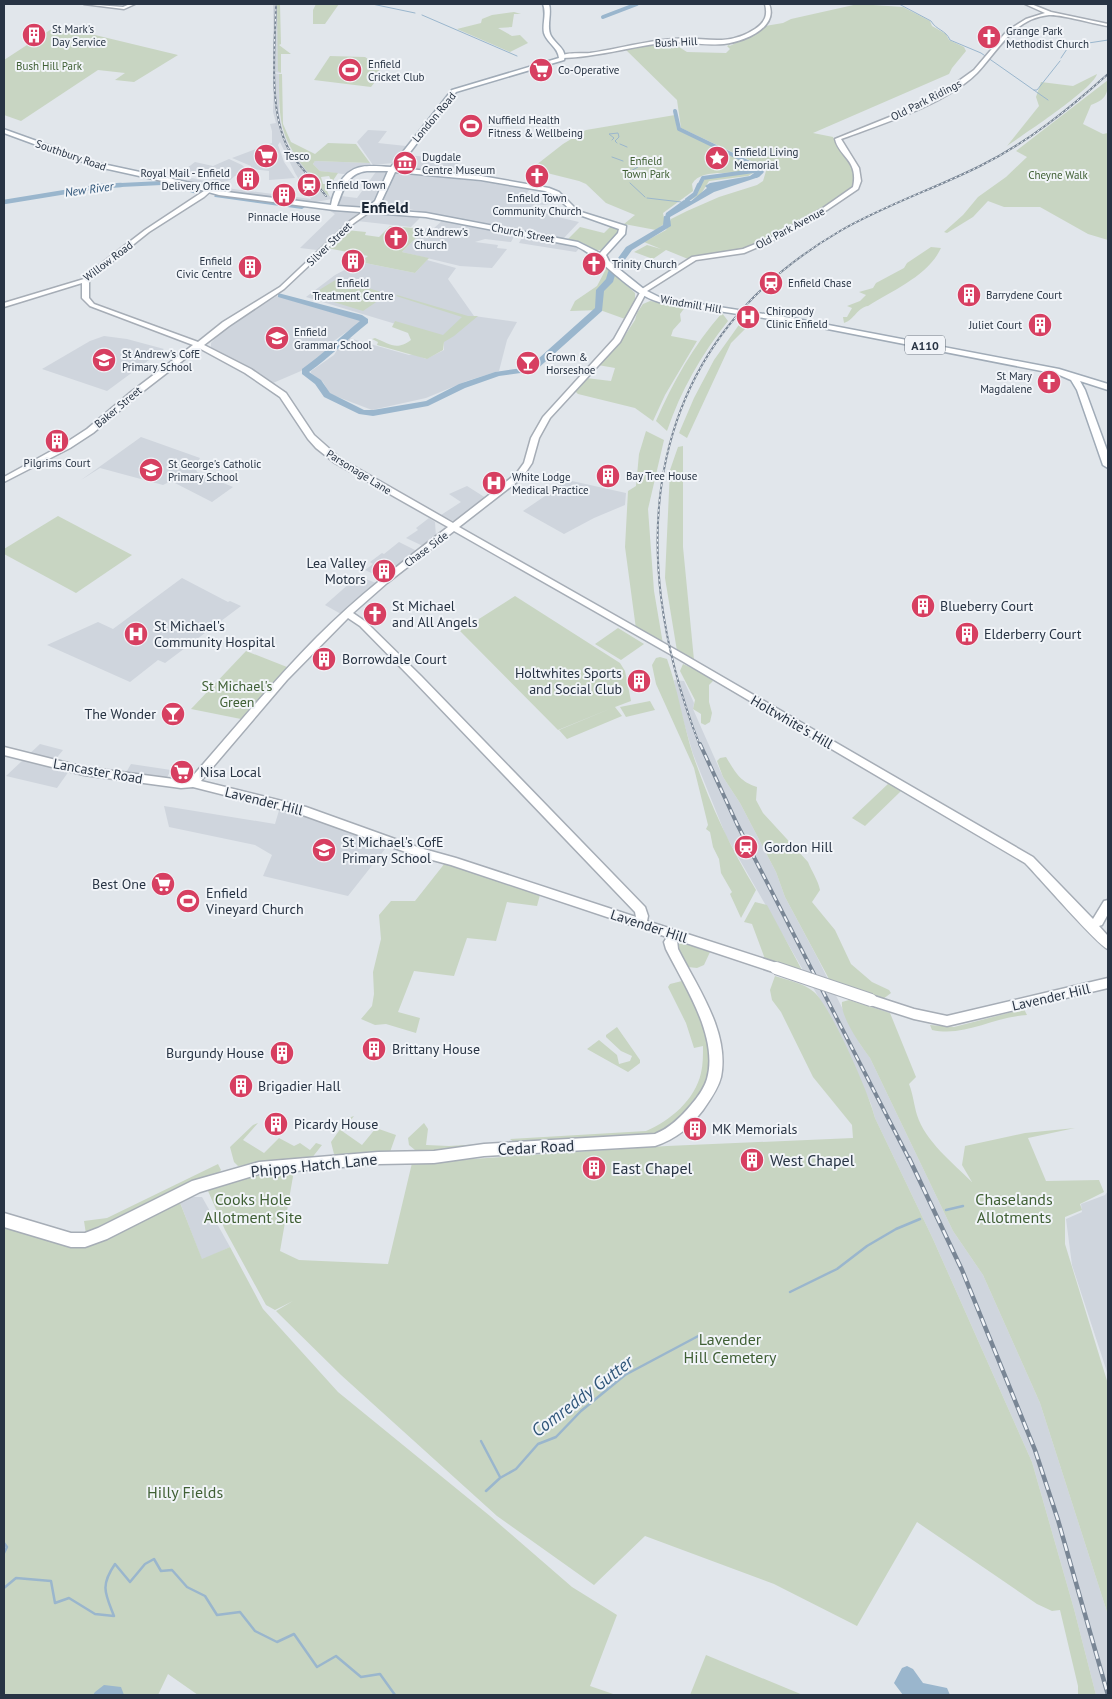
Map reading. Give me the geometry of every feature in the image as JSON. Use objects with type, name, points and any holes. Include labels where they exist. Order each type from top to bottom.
[{"type":"main road","points":[[546,4],[548,11],[545,26],[547,33],[563,58]]},
{"type":"main road","name":"London Road","points":[[363,212],[378,202],[395,167],[455,91],[563,58]]},
{"type":"main road","name":"Southbury Road","points":[[4,131],[89,163],[208,192],[338,207],[363,212]]},
{"type":"main road","points":[[338,207],[337,197],[350,173],[361,168],[395,167],[520,183],[548,190],[559,195],[578,213],[623,228],[621,234],[602,256],[611,267]]},
{"type":"main road","name":"Church Street","points":[[363,212],[422,214],[578,244],[592,251],[611,267]]},
{"type":"main road","name":"Windmill Hill","points":[[611,267],[642,292],[659,300],[797,321],[1052,371],[1074,378]]},
{"type":"main road","points":[[1074,378],[1087,405],[1108,465]]},
{"type":"main road","name":"A110","points":[[1074,378],[1088,380],[1108,387]]},
{"type":"street","points":[[86,4],[124,8],[133,4]]},
{"type":"street","name":"Bush Hill","points":[[563,58],[675,40],[732,41],[751,32],[766,21],[769,16],[767,4]]},
{"type":"street","points":[[1027,4],[1050,13],[1108,25]]},
{"type":"street","name":"Old Park Ridings","points":[[839,138],[896,116],[965,80],[982,67],[995,46],[1014,27],[1024,21],[1050,13]]},
{"type":"street","name":"Old Park Avenue","points":[[642,292],[694,258],[754,248],[826,209],[849,194],[856,188],[859,173],[852,158],[838,140],[839,138]]},
{"type":"street","name":"Willow Road","points":[[4,305],[86,280],[91,274],[148,231],[208,192]]},
{"type":"street","name":"Silver Street","points":[[299,272],[363,212]]},
{"type":"street","name":"Church Street","points":[[592,251],[604,252]]},
{"type":"street","name":"Baker Street","points":[[4,480],[67,446],[90,431],[134,394],[198,345],[226,324],[274,294],[299,272]]},
{"type":"street","points":[[65,286],[74,286],[85,291],[86,280]]},
{"type":"street","name":"Parsonage Lane","points":[[85,291],[85,298],[92,305],[198,345],[234,362],[278,390],[311,437],[338,461],[455,527]]},
{"type":"street","name":"Chase Side","points":[[193,782],[292,669],[347,613],[382,582],[522,473],[528,463],[535,438],[547,417],[617,340],[638,303],[642,292]]},
{"type":"street","points":[[638,303],[659,300]]},
{"type":"street","points":[[438,518],[440,538]]},
{"type":"street","name":"Holtwhite's Hill","points":[[455,527],[1018,853],[1038,866],[1108,944]]},
{"type":"street","points":[[347,613],[362,624],[417,678],[641,910],[640,922]]},
{"type":"street","name":"Lancaster Road","points":[[4,751],[93,773],[181,784],[193,782]]},
{"type":"street","name":"Lavender Hill","points":[[193,782],[200,786],[302,810],[418,852],[452,861],[640,922],[914,1014],[947,1021],[1108,983]]},
{"type":"street","points":[[1090,925],[1098,922],[1108,904]]},
{"type":"street","name":"Cedar Road","points":[[401,1158],[434,1157],[484,1150],[655,1140],[670,1135],[702,1102],[714,1078],[716,1060],[716,1051],[711,1033],[672,949],[670,942],[674,934]]},
{"type":"street","name":"Phipps Hatch Lane","points":[[4,1220],[71,1240],[85,1240],[102,1234],[198,1186],[259,1168],[401,1158]]},
{"type":"shaded area","points":[[273,4],[277,4],[280,73],[274,72]]},
{"type":"shaded area","points":[[274,73],[279,74],[279,112],[282,129],[289,147],[332,199],[316,202],[225,190],[226,188],[311,199],[295,173],[280,142],[278,145],[284,162],[295,178],[269,180],[269,171],[251,169],[251,166],[232,158],[272,143],[270,124],[276,123],[273,112]]},
{"type":"shaded area","points":[[368,130],[387,131],[378,143],[406,146],[393,163],[373,165],[357,142]]},
{"type":"shaded area","points":[[406,155],[461,160],[451,173],[406,168],[401,162]]},
{"type":"shaded area","points":[[229,159],[245,168],[230,180],[207,186],[186,182],[192,178],[209,182],[216,177],[183,171],[195,162],[213,166]]},
{"type":"shaded area","points":[[315,161],[370,163],[371,165],[358,167],[348,174],[343,174],[320,171],[313,164]]},
{"type":"shaded area","points":[[378,169],[388,170],[372,205],[364,208],[337,205],[341,196],[357,198]]},
{"type":"shaded area","points":[[395,172],[531,187],[525,196],[540,203],[559,199],[560,202],[544,205],[535,204],[528,209],[549,214],[554,218],[558,217],[579,222],[563,239],[383,204],[381,202]]},
{"type":"shaded area","points":[[325,208],[358,213],[317,250],[300,248],[335,214]]},
{"type":"shaded area","points":[[371,213],[421,217],[411,227],[357,221]]},
{"type":"shaded area","points":[[443,220],[516,233],[511,242],[485,239],[475,242],[498,245],[497,248],[507,249],[492,268],[460,266],[402,252],[426,228],[433,229]]},
{"type":"shaded area","points":[[524,234],[581,246],[576,252],[519,243]]},
{"type":"shaded area","points":[[427,260],[456,268],[448,279],[474,316],[517,322],[507,340],[499,371],[467,381],[426,398],[372,410],[330,394],[323,382],[311,371],[334,355],[341,344],[349,338],[409,355],[414,354],[426,359],[444,350],[444,341],[409,328],[306,297],[335,275],[360,262],[415,273]]},
{"type":"shaded area","name":"Enfield Grammar School","points":[[277,296],[362,321],[328,345],[326,352],[301,371],[273,383],[211,347],[211,343],[235,321]]},
{"type":"shaded area","name":"St Andrew's CofE Primary School","points":[[104,336],[127,339],[164,349],[107,391],[42,369],[90,341]]},
{"type":"shaded area","name":"St George's Catholic Primary School","points":[[141,437],[200,458],[195,467],[197,472],[233,487],[212,502],[171,481],[163,485],[100,468],[81,480]]},
{"type":"shaded area","points":[[572,481],[626,493],[625,505],[594,518],[564,534],[523,511],[548,494],[557,485]]},
{"type":"shaded area","points":[[467,486],[486,498],[455,522],[441,515],[461,502],[449,494]]},
{"type":"shaded area","points":[[429,518],[435,522],[436,537],[423,546],[406,538],[418,530],[416,528]]},
{"type":"shaded area","points":[[399,542],[417,551],[382,578],[365,570],[373,564],[370,562]]},
{"type":"shaded area","points":[[358,576],[376,583],[341,614],[325,605]]},
{"type":"shaded area","name":"St Michael's Community Hospital","points":[[182,578],[228,602],[230,601],[241,606],[165,663],[158,660],[130,682],[47,645],[98,622],[113,629]]},
{"type":"shaded area","points":[[674,680],[684,681],[694,703],[693,709],[723,777],[740,803],[776,872],[785,897],[860,1044],[870,1058],[953,1231],[983,1275],[1040,1403],[1108,1615],[1108,1695],[1096,1695],[1074,1609],[1032,1462],[933,1239],[875,1118],[871,1104],[834,1024],[726,836],[693,754],[677,699]]},
{"type":"shaded area","points":[[40,744],[63,750],[50,766],[69,771],[57,788],[6,776]]},
{"type":"shaded area","points":[[131,764],[171,770],[165,781],[124,776]]},
{"type":"shaded area","name":"St Michael's CofE Primary School","points":[[164,806],[275,824],[280,807],[389,844],[348,896],[263,876],[272,855],[255,845],[169,827]]},
{"type":"shaded area","points":[[1108,1191],[1108,1375],[1072,1265],[1066,1219],[1082,1212],[1081,1204],[1105,1195]]},
{"type":"shaded area","points":[[178,1197],[202,1197],[230,1247],[202,1260]]},
{"type":"green space","points":[[277,4],[280,4],[281,44],[279,45],[291,54],[281,54],[281,73],[278,71]]},
{"type":"green space","points":[[316,4],[339,4],[325,24],[313,24],[313,10]]},
{"type":"green space","points":[[858,4],[903,7],[930,21],[932,26],[946,34],[949,40],[964,47],[966,51],[949,74],[813,133],[833,137],[851,163],[856,185],[824,209],[743,250],[688,259],[666,250],[653,259],[634,252],[647,245],[661,249],[644,242],[666,230],[671,219],[719,197],[757,185],[763,181],[766,171],[764,167],[681,128],[677,100],[625,49],[679,41],[679,47],[687,52],[726,53],[730,49],[727,46],[729,45],[724,43],[731,42],[729,46],[732,45],[765,26]]},
{"type":"green space","points":[[514,12],[521,14],[514,14],[512,27],[498,28],[512,36],[520,35],[528,43],[510,52],[457,29],[481,23],[482,19],[492,15]]},
{"type":"green space","name":"Bush Hill Park","points":[[50,30],[95,35],[178,55],[134,82],[115,80],[125,73],[98,70],[21,121],[4,115],[4,60]]},
{"type":"green space","name":"Enfield Cricket Club","points":[[330,56],[365,57],[382,68],[371,77],[378,78],[371,87],[314,80]]},
{"type":"green space","points":[[279,74],[282,74],[283,124],[291,142],[315,154],[328,143],[356,144],[370,163],[315,161],[313,164],[320,171],[338,173],[332,182],[329,176],[321,177],[323,184],[336,184],[338,186],[336,190],[327,191],[329,196],[300,162],[287,140],[281,118]]},
{"type":"green space","name":"Cheyne Walk","points":[[1097,74],[1084,90],[1007,146],[1039,106],[1036,97],[1041,82],[1073,86]]},
{"type":"green space","name":"Cheyne Walk","points":[[1108,80],[1105,96],[1100,101],[1091,105],[1083,124],[1103,134],[1108,133],[1108,240],[1088,234],[1040,207],[1004,207],[988,201],[973,217],[947,233],[944,232],[963,215],[978,197],[1006,177],[1027,157],[1016,151]]},
{"type":"green space","name":"Enfield Town Park","points":[[675,115],[677,129],[757,167],[741,172],[713,173],[697,178],[692,184],[693,191],[663,213],[665,223],[656,230],[624,224],[635,215],[606,203],[586,184],[531,169],[563,144],[586,130]]},
{"type":"green space","points":[[753,173],[748,176],[709,181],[701,194],[689,201],[698,193],[700,184],[705,179],[716,176]]},
{"type":"green space","points":[[390,226],[425,229],[402,252],[429,258],[415,273],[360,262],[368,256],[327,248],[346,230],[366,232],[365,235],[379,237]]},
{"type":"green space","points":[[611,226],[620,229],[620,231],[603,250],[594,250],[583,243],[567,240],[580,227],[604,233]]},
{"type":"green space","points":[[931,247],[941,248],[928,267],[909,282],[861,309],[844,323],[843,317],[847,317],[852,308],[847,306],[860,301],[866,295],[859,292],[873,288],[876,283],[904,268],[907,263]]},
{"type":"green space","points":[[607,267],[635,293],[635,300],[625,319],[600,310],[570,311],[575,301],[597,286]]},
{"type":"green space","points":[[337,279],[388,294],[363,311],[311,295]]},
{"type":"green space","points":[[397,295],[468,316],[478,316],[444,342],[443,350],[427,359],[377,345],[378,342],[372,339],[375,338],[397,346],[411,340],[408,333],[392,327],[395,321],[443,335],[462,317]]},
{"type":"green space","points":[[650,301],[686,306],[680,314],[681,321],[673,330],[671,336],[697,341],[665,395],[653,421],[635,408],[578,394],[575,391],[586,378],[611,381],[615,368],[598,365],[622,340],[643,304]]},
{"type":"green space","points":[[722,313],[728,321],[693,373],[667,431],[656,421],[677,378],[693,351]]},
{"type":"green space","points":[[751,319],[745,329],[731,343],[687,438],[679,433],[694,398],[714,360],[741,322]]},
{"type":"green space","points":[[646,431],[664,440],[648,509],[654,591],[663,644],[636,629],[625,547],[628,491],[636,486],[639,454]]},
{"type":"green space","points":[[683,446],[683,547],[694,660],[677,651],[665,578],[670,470],[678,447]]},
{"type":"green space","points":[[58,516],[132,555],[76,593],[4,554],[4,549]]},
{"type":"green space","points":[[515,596],[620,663],[625,671],[631,701],[615,707],[622,716],[567,739],[559,730],[612,708],[558,730],[460,631]]},
{"type":"green space","points":[[618,628],[644,644],[621,660],[595,644]]},
{"type":"green space","name":"St Michael's Green","points":[[246,651],[287,667],[246,720],[191,709]]},
{"type":"green space","points":[[656,658],[667,659],[693,755],[713,807],[737,857],[756,890],[741,918],[730,894],[732,892],[721,873],[719,859],[713,847],[710,832],[706,829],[708,825],[694,768],[656,684],[652,665]]},
{"type":"green space","points":[[683,664],[703,673],[713,681],[709,685],[709,702],[712,713],[710,722],[705,725],[701,723],[701,714],[693,709],[695,700],[680,671]]},
{"type":"green space","points":[[650,701],[655,710],[626,717],[620,707]]},
{"type":"green space","points":[[726,757],[735,772],[742,779],[757,787],[756,800],[763,813],[808,862],[820,890],[812,902],[835,930],[851,964],[872,982],[889,990],[891,993],[883,999],[829,979],[785,897],[776,872],[740,803],[723,777],[717,761],[720,758]]},
{"type":"green space","points":[[889,783],[901,791],[865,826],[852,818]]},
{"type":"green space","points":[[445,863],[540,895],[537,906],[507,902],[496,941],[467,938],[454,976],[414,971],[398,1012],[420,1018],[416,1033],[386,1024],[375,1025],[361,1019],[372,1006],[374,994],[373,972],[381,939],[379,915],[391,901],[415,901]]},
{"type":"green space","points":[[755,902],[767,905],[803,972],[765,959],[752,924],[744,922]]},
{"type":"green space","points":[[683,943],[710,952],[704,965],[697,968],[688,967],[678,948],[679,944]]},
{"type":"green space","name":"Lavender Hill Cemetery","points":[[775,976],[805,986],[814,992],[830,1014],[858,1071],[875,1118],[933,1239],[1032,1462],[1074,1609],[1096,1695],[1078,1695],[1078,1686],[1060,1610],[1052,1611],[1037,1604],[917,1522],[857,1626],[774,1584],[645,1536],[594,1585],[497,1516],[341,1375],[276,1311],[293,1301],[275,1310],[266,1305],[225,1230],[205,1184],[295,1165],[280,1251],[299,1260],[388,1264],[412,1163],[667,1146],[853,1138],[852,1125],[813,1077],[781,1012],[772,1000],[770,990]]},
{"type":"green space","points":[[685,982],[705,1029],[710,1046],[710,1062],[707,1082],[682,1115],[657,1136],[515,1143],[510,1139],[646,1131],[664,1122],[680,1108],[687,1101],[698,1083],[702,1070],[703,1053],[703,1046],[694,1048],[686,1023],[668,987],[670,984]]},
{"type":"green space","name":"Chaselands Allotments","points":[[849,1000],[890,1013],[916,1077],[909,1084],[921,1125],[940,1151],[972,1182],[962,1165],[965,1146],[1025,1133],[1075,1128],[1028,1138],[1046,1181],[1099,1180],[1104,1192],[1080,1204],[1082,1210],[1065,1217],[1065,1244],[1108,1384],[1108,1615],[1040,1403],[983,1275],[953,1231],[870,1058],[844,1015],[842,1002]]},
{"type":"green space","points":[[1024,1009],[1027,1015],[1002,1019],[968,1029],[956,1031],[932,1030],[930,1025],[954,1027]]},
{"type":"green space","points":[[617,1027],[640,1060],[640,1063],[628,1072],[587,1049],[599,1040],[617,1055],[619,1064],[630,1061],[632,1056],[621,1051],[606,1037]]},
{"type":"green space","points":[[354,1116],[342,1131],[362,1145],[376,1128],[396,1135],[390,1152],[334,1154],[331,1142],[348,1118]]},
{"type":"green space","points":[[258,1123],[243,1140],[264,1153],[279,1138],[294,1146],[300,1143],[310,1150],[316,1143],[322,1145],[311,1159],[238,1166],[234,1162],[230,1147],[253,1125]]},
{"type":"green space","points":[[424,1123],[428,1129],[426,1145],[449,1146],[499,1143],[500,1148],[437,1152],[415,1150],[409,1145],[408,1138]]},
{"type":"green space","name":"Hilly Fields","points":[[218,1164],[221,1170],[217,1175],[177,1195],[202,1259],[230,1247],[263,1309],[338,1392],[490,1516],[572,1587],[617,1615],[590,1686],[616,1695],[198,1695],[168,1674],[158,1695],[4,1695],[4,1226],[26,1231],[86,1234],[84,1221],[107,1218]]},
{"type":"green space","points":[[706,1655],[803,1695],[690,1695]]},
{"type":"water","points":[[761,168],[764,172],[759,177],[714,192],[670,217],[665,217],[666,213],[684,200],[691,201],[707,188],[705,186],[710,183],[750,176]]},
{"type":"water","points":[[907,1666],[913,1669],[923,1683],[947,1688],[950,1695],[903,1695],[894,1683],[902,1668]]},
{"type":"water","points":[[104,1685],[121,1687],[124,1695],[93,1695]]},
{"type":"waterway","points":[[372,4],[415,13]]},
{"type":"waterway","name":"New River","points":[[603,17],[637,4]]},
{"type":"waterway","points":[[899,4],[931,21],[950,40],[981,53],[1048,100]]},
{"type":"waterway","points":[[422,15],[517,56]]},
{"type":"waterway","points":[[1061,58],[1069,46],[1108,40]]},
{"type":"waterway","points":[[1034,90],[1037,90],[1060,61]]},
{"type":"waterway","points":[[675,111],[679,129],[760,168],[761,170]]},
{"type":"waterway","points":[[612,140],[614,138],[609,134],[618,133],[619,137],[615,141],[617,143]]},
{"type":"waterway","points":[[620,144],[627,147]]},
{"type":"waterway","points":[[612,157],[623,161]]},
{"type":"waterway","points":[[629,172],[638,167],[630,164]]},
{"type":"waterway","name":"New River","points":[[699,186],[703,178],[761,170]]},
{"type":"waterway","name":"New River","points":[[756,176],[761,172],[761,170]]},
{"type":"waterway","points":[[629,173],[631,179]]},
{"type":"waterway","name":"New River","points":[[100,186],[162,183]]},
{"type":"waterway","name":"New River","points":[[162,183],[174,186]]},
{"type":"waterway","points":[[630,183],[645,197]]},
{"type":"waterway","name":"New River","points":[[4,202],[102,186],[121,185]]},
{"type":"waterway","name":"New River","points":[[687,203],[687,200],[695,194],[699,185]]},
{"type":"waterway","points":[[192,191],[200,193]]},
{"type":"waterway","points":[[217,196],[302,207]]},
{"type":"waterway","points":[[647,198],[681,202]]},
{"type":"waterway","points":[[281,295],[359,317],[365,321],[333,347],[327,355],[305,371],[306,374],[318,382],[327,395],[362,412],[373,413],[428,403],[462,386],[498,374],[532,369],[599,309],[600,290],[610,280],[612,272],[629,249],[667,226],[666,217]]},
{"type":"waterway","name":"Comreddy Gutter","points":[[946,1210],[963,1206]]},
{"type":"waterway","name":"Comreddy Gutter","points":[[790,1292],[837,1269],[867,1246],[896,1229],[920,1219]]},
{"type":"waterway","name":"Comreddy Gutter","points":[[486,1491],[500,1478],[516,1469],[538,1444],[556,1437],[581,1411],[625,1375],[702,1334]]},
{"type":"waterway","points":[[481,1441],[500,1477]]},
{"type":"waterway","points":[[4,1543],[7,1547],[4,1553]]},
{"type":"waterway","points":[[4,1588],[16,1578],[51,1581],[55,1603],[69,1598],[95,1614],[114,1616],[106,1595],[106,1584],[107,1578],[115,1564],[130,1582],[145,1564],[154,1559],[161,1571],[172,1570],[187,1587],[205,1596],[217,1615],[240,1612],[255,1631],[277,1642],[294,1634],[317,1667],[336,1656],[361,1677],[380,1674],[395,1695]]},
{"type":"railway","points":[[276,4],[274,78],[275,97],[282,132],[288,148],[296,161],[326,196]]},
{"type":"railway","points":[[700,746],[676,671],[661,598],[658,526],[666,457],[688,392],[724,332],[774,278],[840,231],[874,213],[997,157],[1047,125],[1108,74]]},
{"type":"railway","points":[[700,744],[737,824],[909,1159]]},
{"type":"railway","points":[[909,1158],[962,1270],[1035,1450],[1058,1520],[1108,1695]]},
{"type":"place","name":"St Mark's Day Service","points":[[34,35]]},
{"type":"place","name":"Grange Park Methodist Church","points":[[989,37]]},
{"type":"place","name":"Enfield Cricket Club","points":[[350,70]]},
{"type":"place","name":"Co-Operative","points":[[541,70]]},
{"type":"place","name":"Nuffield Health Fitness & Wellbeing","points":[[471,126]]},
{"type":"place","name":"Tesco","points":[[266,156]]},
{"type":"place","name":"Enfield Living Memorial","points":[[717,158]]},
{"type":"place","name":"Dugdale Centre Museum","points":[[405,163]]},
{"type":"place","name":"Enfield Town Community Church","points":[[537,176]]},
{"type":"place","name":"Royal Mail - Enfield Delivery Office","points":[[248,179]]},
{"type":"place","name":"Enfield Town","points":[[309,185]]},
{"type":"place","name":"Pinnacle House","points":[[284,195]]},
{"type":"place","name":"St Andrew's Church","points":[[396,238]]},
{"type":"place","name":"Enfield Treatment Centre","points":[[353,261]]},
{"type":"place","name":"Trinity Church","points":[[594,264]]},
{"type":"place","name":"Enfield Civic Centre","points":[[250,267]]},
{"type":"place","name":"Enfield Chase","points":[[771,283]]},
{"type":"place","name":"Barrydene Court","points":[[969,295]]},
{"type":"place","name":"Chiropody Clinic Enfield","points":[[748,317]]},
{"type":"place","name":"Juliet Court","points":[[1040,325]]},
{"type":"place","name":"Enfield Grammar School","points":[[277,338]]},
{"type":"place","name":"St Andrew's CofE Primary School","points":[[104,360]]},
{"type":"place","name":"Crown & Horseshoe","points":[[528,363]]},
{"type":"place","name":"St Mary Magdalene","points":[[1049,382]]},
{"type":"place","name":"Pilgrims Court","points":[[57,441]]},
{"type":"place","name":"St George's Catholic Primary School","points":[[151,470]]},
{"type":"place","name":"Bay Tree House","points":[[608,476]]},
{"type":"place","name":"White Lodge Medical Practice","points":[[494,483]]},
{"type":"place","name":"Lea Valley Motors","points":[[384,571]]},
{"type":"place","name":"Blueberry Court","points":[[923,606]]},
{"type":"place","name":"St Michael and All Angels","points":[[375,614]]},
{"type":"place","name":"St Michael's Community Hospital","points":[[136,634]]},
{"type":"place","name":"Elderberry Court","points":[[967,634]]},
{"type":"place","name":"Borrowdale Court","points":[[324,659]]},
{"type":"place","name":"Holtwhites Sports and Social Club","points":[[639,681]]},
{"type":"place","name":"The Wonder","points":[[173,714]]},
{"type":"place","name":"Nisa Local","points":[[182,772]]},
{"type":"place","name":"Gordon Hill","points":[[746,847]]},
{"type":"place","name":"St Michael's CofE Primary School","points":[[324,850]]},
{"type":"place","name":"Best One","points":[[163,884]]},
{"type":"place","name":"Enfield Vineyard Church","points":[[188,901]]},
{"type":"place","name":"Brittany House","points":[[374,1049]]},
{"type":"place","name":"Burgundy House","points":[[282,1053]]},
{"type":"place","name":"Brigadier Hall","points":[[241,1086]]},
{"type":"place","name":"Picardy House","points":[[276,1124]]},
{"type":"place","name":"MK Memorials","points":[[695,1129]]},
{"type":"place","name":"West Chapel","points":[[752,1160]]},
{"type":"place","name":"East Chapel","points":[[594,1168]]},
{"type":"district","name":"Enfield","points":[[385,207]]},
{"type":"park label","name":"Cooks Hole Allotment Site","points":[[253,1208]]}]
